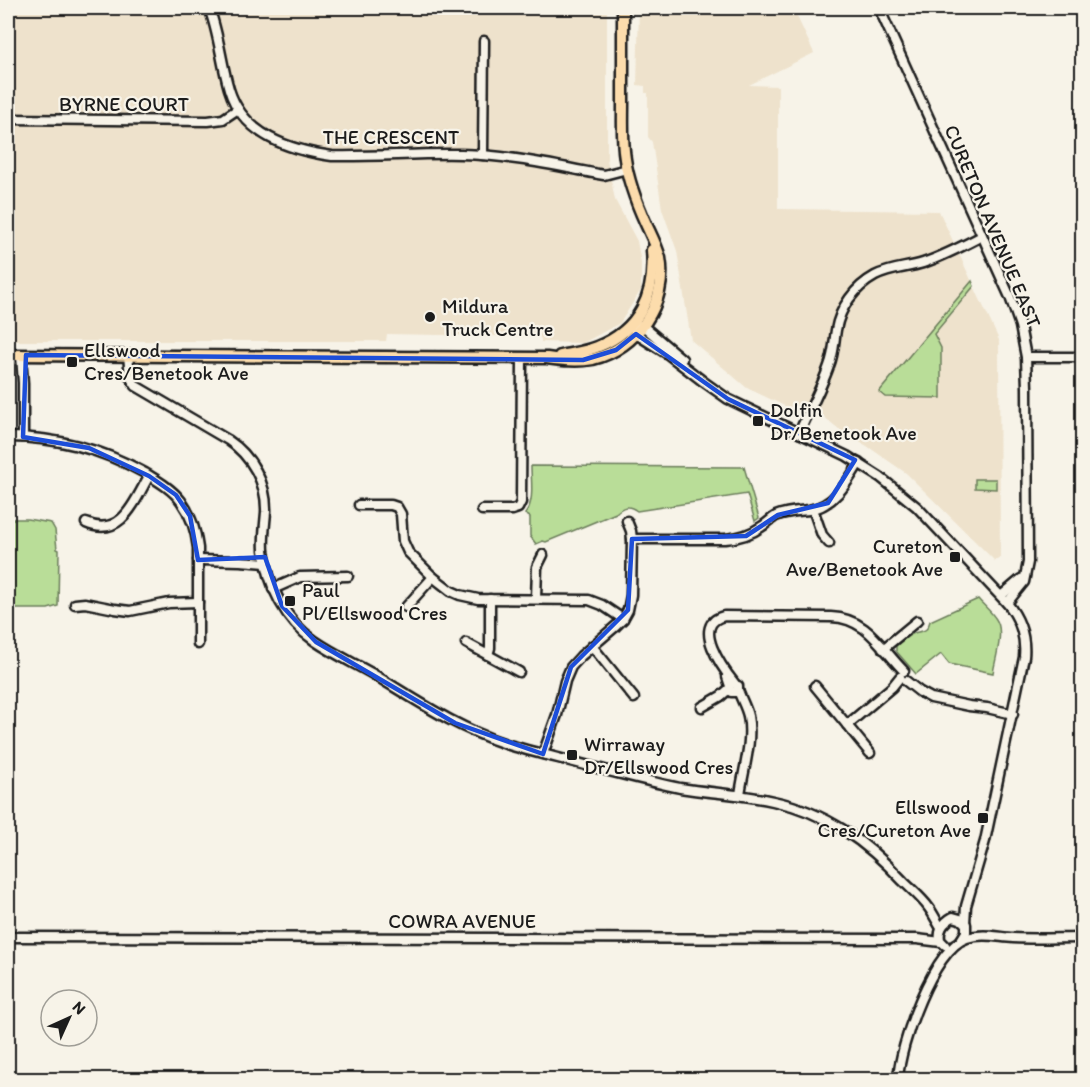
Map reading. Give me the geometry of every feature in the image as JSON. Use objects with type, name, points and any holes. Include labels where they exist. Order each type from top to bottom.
[{"type":"main road","points":[[8,355],[547,358],[596,347],[637,328],[652,277],[652,250],[646,223],[627,169],[623,133],[623,8]]},
{"type":"street","name":"THE CRESCENT","points":[[209,8],[219,40],[229,89],[238,109],[253,127],[282,145],[313,153],[350,156],[483,155],[604,175],[627,169]]},
{"type":"street","name":"CURETON AVENUE EAST","points":[[879,8],[1016,313],[1023,339],[1027,388],[1028,562],[1025,575],[1004,599]]},
{"type":"street","points":[[483,155],[484,41]]},
{"type":"street","name":"BYRNE COURT","points":[[8,120],[208,121],[223,118],[238,109]]},
{"type":"street","points":[[799,433],[829,366],[840,316],[853,294],[867,281],[882,272],[924,262],[982,236]]},
{"type":"street","points":[[637,328],[669,347],[718,391],[743,406],[857,462],[880,477],[907,498],[1004,599],[1017,617],[1025,641],[1024,657],[985,841],[966,906],[966,932],[937,967]]},
{"type":"street","points":[[23,355],[23,437]]},
{"type":"street","points":[[129,356],[130,377],[139,389],[235,445],[250,461],[260,479],[265,501],[264,543],[273,589],[289,617],[316,642],[446,719],[487,737],[546,755],[671,786],[772,800],[803,809],[847,831],[877,855],[930,909],[941,916],[958,917],[965,923],[993,936]]},
{"type":"street","points":[[1026,357],[1083,357]]},
{"type":"street","points":[[482,510],[512,510],[518,508],[521,502],[522,358]]},
{"type":"street","points":[[8,437],[62,442],[89,448],[119,460],[149,476],[176,495],[190,516],[197,537],[198,644]]},
{"type":"street","points":[[632,538],[738,538],[753,532],[778,515],[813,509],[828,503],[837,494],[857,462]]},
{"type":"street","points":[[86,523],[102,527],[119,522],[127,514],[149,476]]},
{"type":"street","points":[[359,505],[391,504],[399,508],[402,534],[406,548],[413,558],[444,586],[460,595],[478,598],[589,600],[602,605],[623,619]]},
{"type":"street","points":[[813,509],[820,530],[829,543]]},
{"type":"street","points":[[546,755],[553,740],[557,715],[571,667],[623,619],[628,610],[631,595],[632,538],[627,521]]},
{"type":"street","points":[[536,599],[537,567],[543,555]]},
{"type":"street","points":[[198,560],[266,560]]},
{"type":"street","points":[[273,589],[300,577],[348,576]]},
{"type":"street","points":[[406,607],[433,577]]},
{"type":"street","points":[[488,655],[490,598]]},
{"type":"street","points":[[75,604],[85,603],[130,611],[170,603],[198,602]]},
{"type":"street","points":[[742,796],[750,725],[747,710],[733,689],[711,646],[710,629],[714,620],[724,616],[848,619],[862,626],[892,659],[904,677],[931,698],[987,708],[1012,716]]},
{"type":"street","points":[[883,649],[917,621]]},
{"type":"street","points":[[466,643],[519,672]]},
{"type":"street","points":[[592,646],[634,698]]},
{"type":"street","points":[[846,725],[904,677]]},
{"type":"street","points":[[815,686],[870,753]]},
{"type":"street","points":[[702,707],[733,689]]},
{"type":"street","points":[[917,939],[941,930],[969,895]]},
{"type":"street","points":[[897,1080],[899,1063],[911,1021],[937,967],[942,943],[941,930],[930,909]]},
{"type":"street","points":[[917,939],[951,946],[975,936],[1083,938]]},
{"type":"street","name":"COWRA AVENUE","points":[[8,937],[917,939]]},
{"type":"highlighted area","points":[[636,334],[728,399],[855,460],[828,503],[778,515],[746,536],[632,539],[628,610],[571,667],[543,754],[455,723],[316,642],[282,606],[265,557],[198,560],[190,516],[176,495],[149,476],[89,448],[23,437],[26,355],[583,360],[616,350]]},
{"type":"shaded area","points":[[8,8],[607,8],[607,159],[615,200],[637,241],[641,263],[641,290],[620,323],[583,343],[541,342],[539,337],[387,334],[386,341],[8,341]]},
{"type":"shaded area","points":[[639,8],[793,8],[814,53],[749,85],[778,86],[778,209],[939,211],[999,340],[1000,558],[995,561],[906,473],[845,434],[824,417],[800,407],[795,411],[747,388],[691,340],[677,251],[662,209],[652,142],[648,137],[648,93],[645,93],[645,86],[637,85]]},
{"type":"green space","points":[[972,281],[974,286],[934,334],[941,348],[941,398],[885,397],[879,392]]},
{"type":"green space","points":[[531,466],[744,467],[759,518],[755,521],[747,494],[637,511],[626,507],[546,542],[536,544],[530,536],[530,517],[525,514],[531,497]]},
{"type":"green space","points":[[975,479],[996,479],[996,489],[975,488]]},
{"type":"green space","points":[[8,519],[51,523],[55,530],[59,550],[58,606],[48,609],[8,609]]},
{"type":"green space","points":[[978,599],[993,615],[999,626],[993,673],[949,664],[941,654],[916,674],[896,651],[896,646],[910,635],[925,630],[930,621]]},
{"type":"place","name":"Mildura Truck Centre","points":[[430,317]]},
{"type":"place","name":"Ellswood Cres/Benetook Ave","points":[[72,362]]},
{"type":"place","name":"Dolfin Dr/Benetook Ave","points":[[758,421]]},
{"type":"place","name":"Cureton Ave/Benetook Ave","points":[[955,557]]},
{"type":"place","name":"Paul Pl/Ellswood Cres","points":[[290,601]]},
{"type":"place","name":"Wirraway Dr/Ellswood Cres","points":[[572,755]]},
{"type":"place","name":"Ellswood Cres/Cureton Ave","points":[[983,818]]}]
